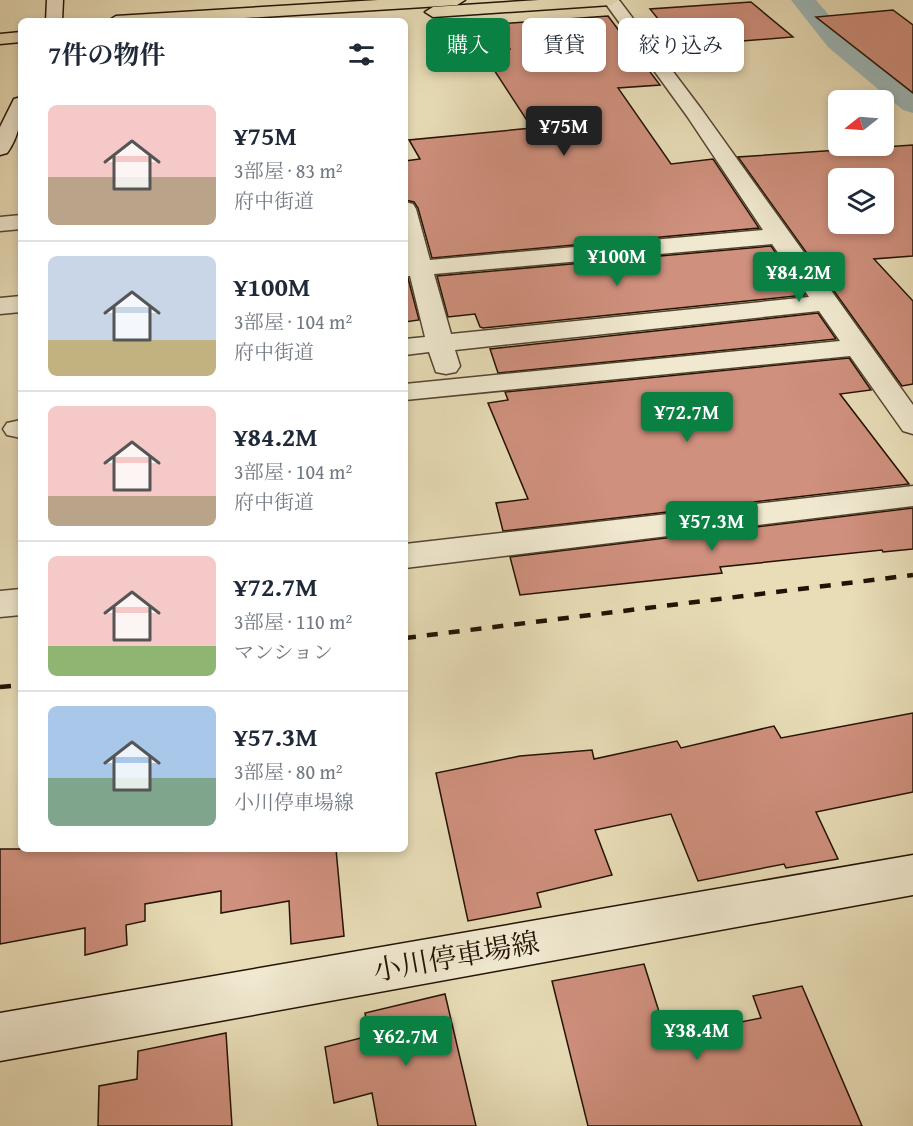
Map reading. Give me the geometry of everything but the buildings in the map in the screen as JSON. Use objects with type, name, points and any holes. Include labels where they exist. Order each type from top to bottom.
[{"type":"main road","points":[[165,18],[457,0]]},
{"type":"main road","points":[[330,18],[611,0]]},
{"type":"main road","points":[[0,28],[18,26]]},
{"type":"main road","points":[[0,39],[18,37]]},
{"type":"street","points":[[54,18],[55,0]]},
{"type":"street","points":[[611,0],[695,114],[778,236],[913,425]]},
{"type":"street","points":[[0,149],[18,110]]},
{"type":"street","points":[[0,224],[18,222]]},
{"type":"street","points":[[408,231],[413,268],[440,344],[452,388]]},
{"type":"street","points":[[413,268],[778,236]]},
{"type":"street","points":[[408,347],[825,303]]},
{"type":"street","points":[[0,306],[18,304]]},
{"type":"street","points":[[408,392],[858,347]]},
{"type":"street","points":[[408,556],[913,496]]},
{"type":"street","points":[[0,604],[18,602]]},
{"type":"street","name":"小川停車場線","points":[[0,1036],[913,875]]},
{"type":"waterway","points":[[803,0],[837,41],[913,104]]},
{"type":"railway","points":[[408,638],[913,575]]},
{"type":"railway","points":[[0,687],[18,685]]}]
